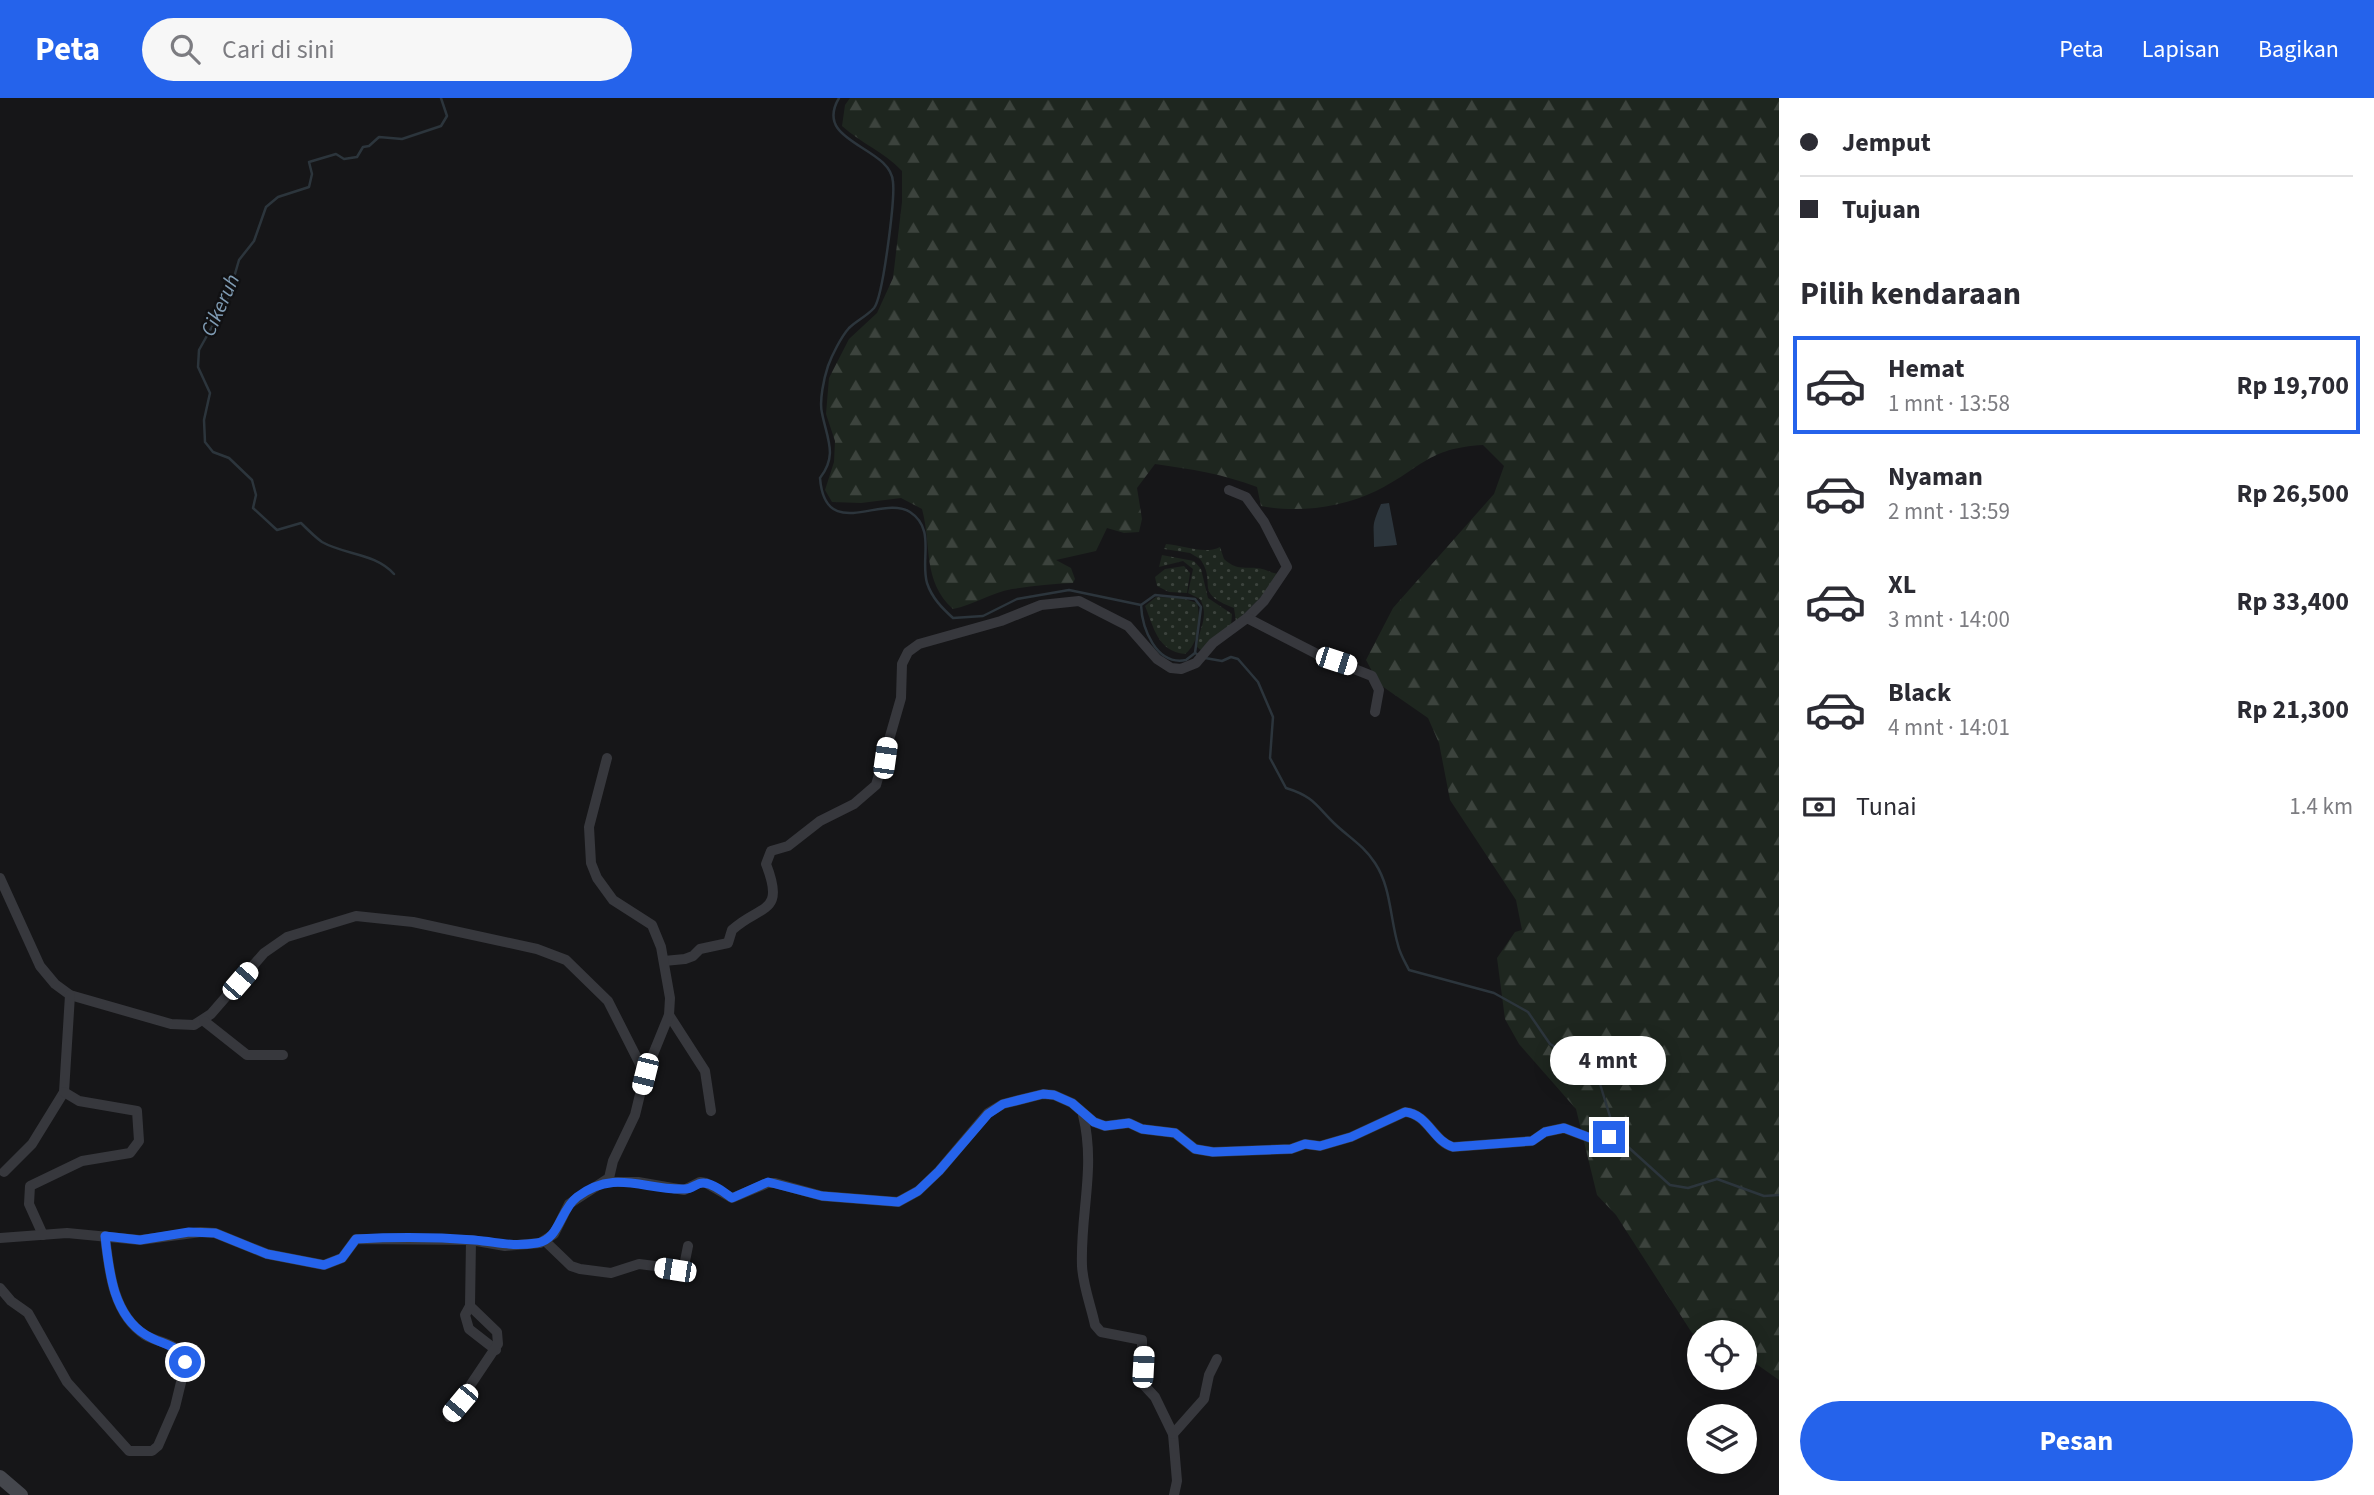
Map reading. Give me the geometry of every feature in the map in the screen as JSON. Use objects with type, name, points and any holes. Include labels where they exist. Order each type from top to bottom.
[{"type":"street","points":[[664,961],[685,959],[705,947],[728,943],[732,930],[760,914],[772,898],[774,884],[765,864],[771,851],[788,846],[820,821],[854,804],[876,785],[901,698],[902,664],[908,652],[919,644],[1001,621],[1041,605],[1079,601],[1128,626],[1150,653],[1171,668],[1192,666],[1264,601],[1287,567],[1264,522],[1247,497],[1228,490]]},
{"type":"street","points":[[1247,618],[1319,655],[1372,676],[1379,690],[1375,712]]},
{"type":"street","points":[[606,1182],[635,1115],[645,1074],[669,1015],[670,998],[664,961],[652,925],[613,900],[597,878],[592,863],[589,827],[607,758]]},
{"type":"street","points":[[0,878],[40,966],[55,984],[69,995],[184,1026],[204,1021],[277,943],[299,933],[356,916],[387,918],[503,941],[547,952],[566,960],[597,987],[608,1001],[645,1074]]},
{"type":"street","points":[[4,1172],[32,1144],[64,1092],[69,995]]},
{"type":"street","points":[[669,1015],[705,1071],[711,1111]]},
{"type":"street","points":[[204,1021],[247,1055],[283,1055]]},
{"type":"street","points":[[43,1235],[29,1204],[30,1186],[82,1161],[124,1156],[136,1148],[139,1141],[139,1118],[133,1108],[79,1101],[64,1092]]},
{"type":"street","points":[[0,1238],[43,1235],[105,1236],[140,1240],[189,1232],[215,1233],[267,1254],[324,1265],[342,1258],[356,1239],[471,1240],[505,1246],[545,1241],[554,1234],[569,1204],[585,1192],[606,1182],[638,1182],[684,1190],[700,1182],[732,1198],[768,1182],[822,1196],[898,1202],[918,1191],[976,1131],[988,1114],[1003,1104],[1043,1094],[1054,1095],[1072,1103],[1083,1115],[1105,1126],[1129,1123],[1142,1129],[1175,1133],[1195,1149],[1213,1152],[1291,1149],[1305,1144],[1320,1146],[1351,1137],[1405,1112],[1414,1113],[1444,1144],[1453,1147],[1532,1141],[1545,1132],[1564,1128],[1593,1139],[1609,1137]]},
{"type":"street","points":[[1083,1115],[1090,1144],[1090,1173],[1084,1201],[1082,1270],[1095,1325],[1101,1332],[1142,1340],[1142,1383],[1155,1396],[1173,1434],[1177,1481],[1174,1495]]},
{"type":"street","points":[[0,1288],[11,1301],[28,1313],[67,1382],[104,1420],[124,1449],[135,1453],[152,1451],[158,1446],[175,1407],[184,1370],[183,1356],[167,1343],[146,1335],[126,1314],[112,1288],[105,1236]]},
{"type":"street","points":[[471,1240],[470,1306],[465,1315],[466,1324],[496,1350]]},
{"type":"street","points":[[545,1241],[575,1268],[611,1273],[639,1264],[679,1269],[684,1266],[688,1246]]},
{"type":"street","points":[[449,1417],[496,1350],[496,1332],[470,1306]]},
{"type":"street","points":[[1173,1434],[1204,1399],[1209,1375],[1217,1359]]},
{"type":"street","points":[[0,1477],[21,1495]]},
{"type":"green space","points":[[850,98],[1779,98],[1779,1380],[1757,1364],[1757,1320],[1687,1320],[1687,1325],[1616,1215],[1597,1195],[1576,1109],[1519,1044],[1505,1019],[1497,958],[1515,932],[1522,930],[1516,900],[1450,800],[1439,743],[1428,718],[1379,684],[1366,660],[1393,608],[1494,494],[1504,466],[1483,445],[1449,450],[1362,497],[1319,508],[1290,509],[1261,506],[1257,487],[1244,482],[1207,472],[1155,464],[1137,488],[1142,519],[1139,532],[1124,533],[1107,528],[1096,551],[1056,560],[1071,568],[1075,579],[1073,583],[1012,589],[953,609],[936,587],[932,575],[922,509],[901,498],[861,503],[832,502],[825,490],[834,462],[835,441],[826,414],[829,378],[849,339],[877,313],[893,278],[902,202],[902,171],[842,126],[845,105]]},
{"type":"green space","points":[[1166,544],[1200,550],[1220,547],[1224,559],[1232,565],[1259,568],[1278,574],[1269,589],[1236,622],[1234,608],[1213,597],[1210,592],[1205,568],[1200,559],[1190,553],[1164,549]]},
{"type":"green space","points":[[1162,555],[1194,561],[1201,569],[1208,598],[1232,614],[1231,626],[1202,651],[1197,647],[1204,618],[1203,606],[1200,599],[1188,593],[1193,569],[1183,561],[1159,567]]},
{"type":"green space","points":[[1184,566],[1190,573],[1187,593],[1169,592],[1157,586],[1155,577],[1165,569]]},
{"type":"green space","points":[[1156,597],[1182,598],[1197,603],[1198,631],[1190,650],[1185,654],[1168,648],[1154,630],[1145,606]]},
{"type":"shaded area","points":[[1389,503],[1397,545],[1374,547],[1376,517],[1381,504]]},
{"type":"waterway","name":"Cikeruh","points":[[394,574],[378,562],[322,542],[301,523],[277,530],[253,508],[256,495],[252,480],[229,458],[213,452],[205,442],[204,420],[210,393],[198,367],[199,350],[228,298],[239,260],[254,241],[266,207],[278,197],[309,187],[312,174],[309,162],[336,154],[344,159],[357,157],[363,147],[369,146],[379,137],[402,139],[441,126],[447,116],[441,98]]},
{"type":"waterway","points":[[839,98],[833,113],[836,125],[844,135],[880,160],[889,170],[893,192],[888,248],[877,300],[874,308],[852,325],[843,336],[825,377],[821,408],[830,454],[829,462],[820,478],[824,497],[832,508],[843,513],[898,508],[910,512],[918,519],[925,536],[927,583],[938,602],[953,618],[983,616],[1017,599],[1069,590],[1141,605],[1144,624],[1159,651],[1175,660],[1186,660],[1195,653],[1199,655]]},
{"type":"waterway","points":[[1141,605],[1155,595],[1195,599],[1201,607],[1195,653]]},
{"type":"waterway","points":[[1205,658],[1222,661],[1231,657],[1238,659],[1258,682],[1273,717],[1270,758],[1286,788],[1314,803],[1362,847],[1375,863],[1387,892],[1399,948],[1409,970],[1494,993],[1528,1012],[1550,1044],[1576,1059],[1600,1084],[1616,1136],[1670,1185],[1688,1188],[1717,1179],[1764,1196],[1779,1195]]},
{"type":"route","points":[[185,1362],[181,1352],[146,1335],[131,1321],[121,1306],[112,1288],[105,1236],[140,1240],[189,1232],[215,1233],[267,1254],[324,1265],[336,1263],[356,1239],[471,1240],[505,1246],[540,1243],[554,1234],[562,1213],[569,1204],[585,1192],[606,1182],[638,1182],[684,1190],[700,1182],[717,1187],[732,1198],[768,1182],[822,1196],[883,1203],[898,1202],[918,1191],[939,1171],[988,1114],[1003,1104],[1043,1094],[1054,1095],[1072,1103],[1083,1115],[1105,1126],[1129,1123],[1142,1129],[1175,1133],[1190,1146],[1203,1152],[1291,1149],[1305,1144],[1320,1146],[1351,1137],[1405,1112],[1414,1113],[1421,1118],[1444,1144],[1453,1147],[1532,1141],[1539,1139],[1545,1132],[1564,1128],[1593,1139],[1609,1137]]}]
